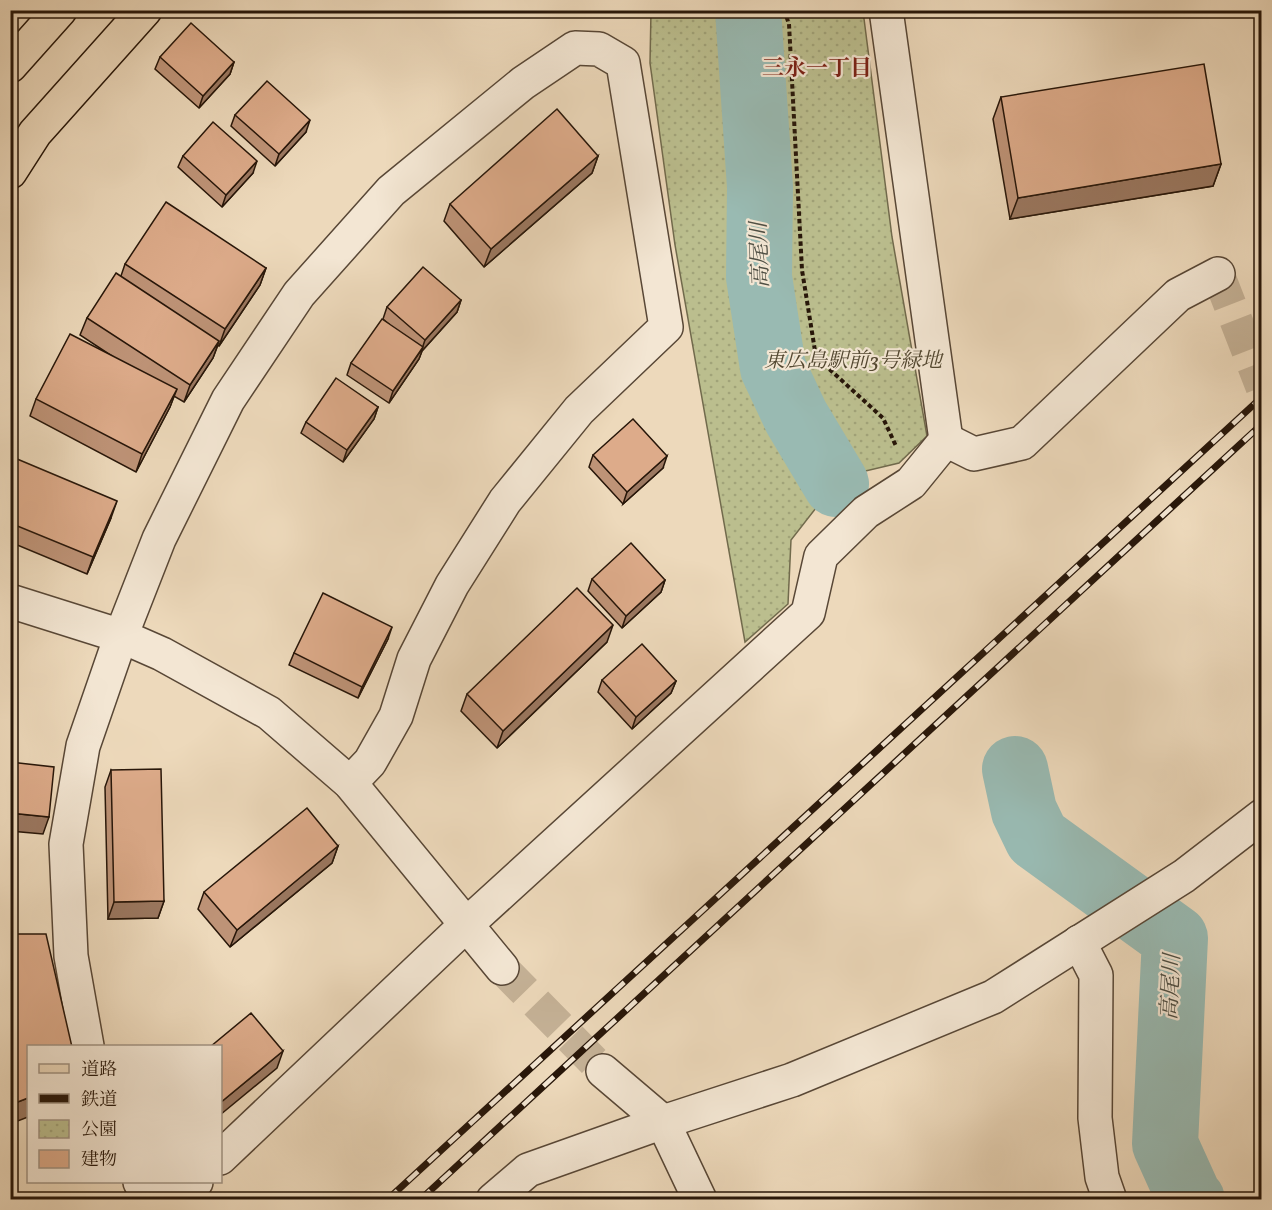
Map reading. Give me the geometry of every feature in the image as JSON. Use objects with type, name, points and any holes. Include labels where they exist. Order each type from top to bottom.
[{"type":"main road","points":[[10,66],[60,10]]},
{"type":"main road","points":[[10,172],[35,133],[144,10]]},
{"type":"street","points":[[222,1156],[467,924],[808,613],[821,556],[866,512],[911,483],[946,440],[886,10]]},
{"type":"street","points":[[87,1045],[71,956],[66,844],[83,746],[121,636],[159,539],[228,400],[299,294],[391,191],[523,83],[574,48],[599,49],[623,63],[666,327],[579,410],[505,501],[452,585],[414,659],[396,716],[370,762],[350,783]]},
{"type":"street","points":[[946,440],[974,453],[1022,443],[1178,295],[1218,274]]},
{"type":"street","points":[[10,601],[121,636],[162,654],[269,713],[350,783],[502,968]]},
{"type":"street","points":[[494,1200],[528,1170],[663,1122],[792,1080],[993,997],[1184,876],[1262,816]]},
{"type":"street","points":[[1079,942],[1096,975],[1095,1118],[1102,1177],[1110,1200]]},
{"type":"street","points":[[603,1071],[663,1122],[700,1200]]},
{"type":"street","points":[[141,1183],[149,1199],[180,1197],[195,1183]]},
{"type":"path","points":[[784,10],[789,24],[802,270],[816,357],[883,418],[911,483]]},
{"type":"green space","points":[[651,11],[725,11],[733,37],[740,217],[756,378],[786,442],[830,490],[791,540],[788,604],[745,642],[675,245],[650,63]]},
{"type":"green space","name":"東広島駅前3号緑地","points":[[761,11],[863,11],[892,237],[927,436],[899,463],[849,475],[796,383],[779,274]]},
{"type":"building","points":[[191,23],[234,62],[203,96],[160,57]]},
{"type":"building","points":[[1204,64],[1221,164],[1018,198],[1001,97]]},
{"type":"building","points":[[267,81],[310,120],[279,154],[235,115]]},
{"type":"building","points":[[557,109],[598,156],[491,249],[450,204]]},
{"type":"building","points":[[213,122],[257,161],[226,195],[183,156]]},
{"type":"building","points":[[166,202],[266,268],[225,329],[125,264]]},
{"type":"building","points":[[423,267],[461,300],[425,340],[387,307]]},
{"type":"building","points":[[116,273],[219,341],[190,385],[87,318]]},
{"type":"building","points":[[382,319],[423,347],[393,391],[351,363]]},
{"type":"building","points":[[70,334],[177,389],[142,454],[36,399]]},
{"type":"building","points":[[336,378],[378,407],[347,450],[306,422]]},
{"type":"building","points":[[633,419],[667,456],[627,492],[593,455]]},
{"type":"building","points":[[10,456],[117,501],[93,557],[10,523]]},
{"type":"building","points":[[631,543],[665,580],[626,616],[592,579]]},
{"type":"building","points":[[577,588],[613,625],[503,731],[467,694]]},
{"type":"building","points":[[323,593],[392,627],[362,687],[294,653]]},
{"type":"building","points":[[642,644],[676,681],[636,717],[602,680]]},
{"type":"building","points":[[10,762],[54,767],[49,817],[10,813]]},
{"type":"building","points":[[161,769],[164,901],[114,902],[111,770]]},
{"type":"building","points":[[307,808],[338,846],[237,930],[204,892]]},
{"type":"building","points":[[10,934],[46,934],[72,1045],[27,1045],[27,1098],[10,1105]]},
{"type":"building","points":[[251,1013],[283,1051],[222,1101],[222,1045],[212,1045]]},
{"type":"waterway","name":"高尾川","points":[[748,10],[760,187],[759,277],[773,368],[796,417],[836,484]]},
{"type":"waterway","name":"高尾川","points":[[1015,769],[1024,811],[1037,838],[1175,938],[1165,1144],[1192,1200]]},
{"type":"tunnel","points":[[1218,274],[1262,387]]},
{"type":"tunnel","points":[[502,968],[603,1071]]},
{"type":"railway","points":[[387,1200],[1262,397]]},
{"type":"railway","points":[[420,1200],[1262,424]]},
{"type":"district","name":"三永一丁目","points":[[817,69]]}]
